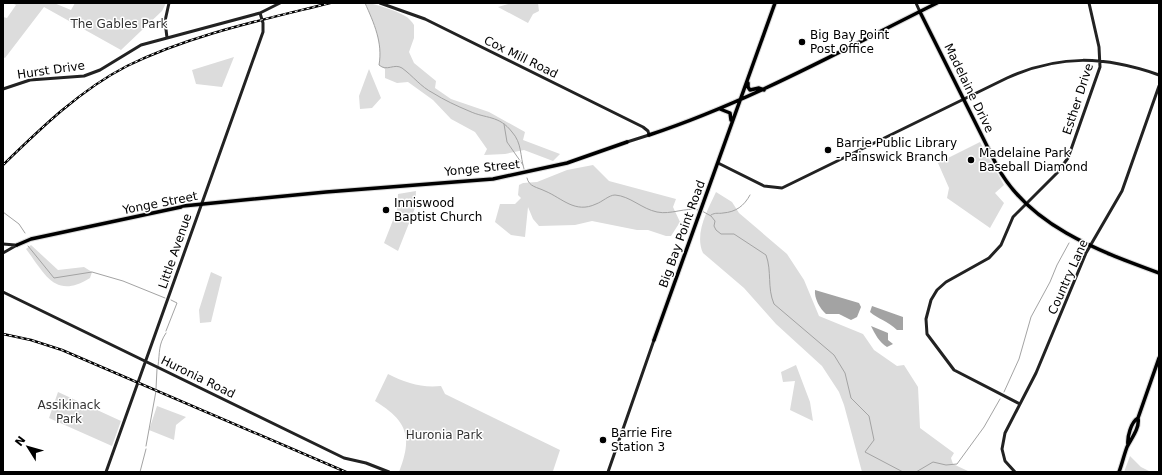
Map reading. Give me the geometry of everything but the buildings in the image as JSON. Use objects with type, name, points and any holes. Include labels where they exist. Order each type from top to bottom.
[{"type":"main road","name":"Big Bay Point Road","points":[[654,340],[775,3]]},
{"type":"main road","name":"Yonge Street","points":[[649,135],[740,101],[937,3]]},
{"type":"main road","name":"Madelaine Drive","points":[[920,12],[1000,172],[1026,203],[1041,218],[1098,251],[1159,273]]},
{"type":"main road","points":[[748,78],[747,86],[750,90],[759,88],[764,90]]},
{"type":"main road","points":[[720,109],[726,110],[731,115],[730,125]]},
{"type":"main road","name":"Yonge Street","points":[[17,245],[31,240],[202,204],[429,183],[493,179],[567,163],[627,142]]},
{"type":"main road","points":[[1119,472],[1134,420],[1138,418],[1159,358]]},
{"type":"street","points":[[167,38],[164,22],[169,3]]},
{"type":"street","name":"Hurst Drive","points":[[3,89],[30,80],[84,76],[101,70],[134,48],[260,13],[280,3]]},
{"type":"street","name":"Cox Mill Road","points":[[380,3],[425,19],[643,127],[648,131],[649,135]]},
{"type":"street","points":[[916,3],[920,12]]},
{"type":"street","name":"Esther Drive","points":[[1020,404],[954,370],[927,334],[926,319],[931,300],[937,290],[946,282],[989,258],[1001,245],[1013,217],[1057,173],[1068,158],[1098,77],[1100,60],[1099,43],[1089,3]]},
{"type":"street","name":"Little Avenue","points":[[106,472],[263,32],[263,22],[260,13]]},
{"type":"street","points":[[718,163],[767,187],[785,187],[963,99],[1017,73],[1036,66],[1071,60],[1100,60],[1123,64],[1159,75]]},
{"type":"street","name":"Country Lane","points":[[1015,472],[1005,461],[1002,449],[1002,440],[1036,373],[1090,246],[1122,191],[1159,86]]},
{"type":"street","name":"Yonge Street","points":[[627,142],[649,135]]},
{"type":"street","points":[[3,244],[17,245]]},
{"type":"street","name":"Yonge Street","points":[[3,253],[17,245]]},
{"type":"street","name":"Huronia Road","points":[[3,292],[344,458],[366,463],[389,472]]},
{"type":"street","name":"Big Bay Point Road","points":[[608,472],[654,340]]},
{"type":"green space","name":"The Gables Park","points":[[12,3],[54,3],[71,10],[75,3],[166,3],[162,11],[121,50],[44,7],[5,58],[3,57],[3,17],[7,18],[16,5]]},
{"type":"green space","points":[[365,3],[374,4],[391,10],[401,14],[411,21],[414,25],[414,38],[409,52],[414,63],[436,81],[435,88],[451,99],[489,112],[525,132],[523,140],[560,154],[553,161],[524,150],[505,154],[484,155],[487,149],[475,132],[451,119],[433,100],[408,82],[397,83],[385,78],[385,69],[379,65],[380,49],[377,33]]},
{"type":"green space","points":[[512,3],[538,3],[539,11],[533,14],[528,23],[498,7]]},
{"type":"green space","points":[[234,57],[222,87],[196,84],[192,70]]},
{"type":"green space","points":[[369,69],[381,98],[372,108],[360,109],[359,96]]},
{"type":"green space","points":[[980,142],[1004,185],[995,193],[1004,203],[990,228],[947,198],[949,188],[938,163]]},
{"type":"green space","points":[[593,165],[609,181],[676,199],[673,207],[680,222],[671,236],[666,236],[648,230],[637,230],[592,221],[575,225],[539,226],[533,219],[528,207],[525,237],[511,235],[495,222],[500,204],[515,204],[521,198],[518,195],[519,185],[523,183],[537,182],[567,170]]},
{"type":"green space","points":[[416,191],[415,208],[398,251],[384,243],[397,210],[398,194]]},
{"type":"green space","points":[[716,192],[732,202],[739,213],[787,254],[804,280],[819,316],[863,334],[874,350],[897,366],[904,365],[918,387],[920,428],[954,453],[951,458],[953,464],[970,472],[862,472],[844,405],[839,392],[822,366],[776,324],[744,288],[703,253],[700,238],[701,230],[706,214]]},
{"type":"green space","points":[[31,245],[58,270],[84,267],[92,272],[90,278],[78,284],[68,286],[59,285],[45,275],[26,249]]},
{"type":"green space","points":[[211,272],[222,277],[211,322],[200,323],[199,310]]},
{"type":"green space","points":[[796,365],[810,402],[813,421],[790,410],[795,381],[783,382],[781,372]]},
{"type":"green space","name":"Huronia Park","points":[[388,374],[414,384],[441,386],[445,394],[560,450],[553,471],[399,472],[406,449],[404,430],[394,415],[375,401]]},
{"type":"green space","name":"Assikinack Park","points":[[58,392],[121,421],[112,446],[49,418]]},
{"type":"green space","points":[[157,406],[186,417],[176,425],[174,440],[149,430]]},
{"type":"green space","points":[[1130,456],[1141,467],[1151,472],[1124,472]]},
{"type":"shaded area","points":[[815,290],[859,303],[861,307],[857,317],[851,320],[839,314],[826,314],[818,303],[815,296]]},
{"type":"shaded area","points":[[872,306],[903,317],[903,330],[897,330],[870,312]]},
{"type":"shaded area","points":[[871,326],[888,333],[888,340],[893,344],[887,347],[884,345]]},
{"type":"waterway","points":[[365,3],[379,41],[379,65],[385,68],[396,66],[402,68],[429,91],[475,114],[492,118],[502,123],[512,132],[518,141],[524,169]]},
{"type":"waterway","points":[[504,124],[507,142],[523,165]]},
{"type":"waterway","points":[[527,178],[528,181],[534,186],[575,206],[588,207],[615,195],[662,213],[688,209],[699,210]]},
{"type":"waterway","points":[[711,215],[736,210],[750,195]]},
{"type":"waterway","points":[[702,211],[711,216],[715,221],[714,226],[716,230],[721,234],[734,234],[766,255],[774,304],[834,355],[845,373],[851,398],[869,416],[874,440],[865,452],[903,472]]},
{"type":"waterway","points":[[3,212],[19,224],[25,233]]},
{"type":"waterway","points":[[1004,392],[1019,359],[1031,317],[1069,243]]},
{"type":"waterway","points":[[28,246],[54,278],[92,272],[123,281],[165,298]]},
{"type":"waterway","points":[[166,331],[177,303],[171,300]]},
{"type":"waterway","points":[[158,366],[160,345],[166,333]]},
{"type":"waterway","points":[[156,389],[157,369]]},
{"type":"waterway","points":[[146,446],[156,391]]},
{"type":"waterway","points":[[916,472],[933,462],[946,465],[957,464],[984,427],[1000,399]]},
{"type":"waterway","points":[[140,472],[146,449]]},
{"type":"railway","points":[[3,165],[46,124],[77,98],[127,66],[176,45],[201,37],[252,22],[330,3]]},
{"type":"railway","points":[[3,334],[31,340],[62,350],[346,472]]},
{"type":"place","name":"Big Bay Point Post Office","points":[[802,42]]},
{"type":"place","name":"Barrie Public Library - Painswick Branch","points":[[828,150]]},
{"type":"place","name":"Madelaine Park Baseball Diamond","points":[[971,160]]},
{"type":"place","name":"Inniswood Baptist Church","points":[[386,210]]},
{"type":"place","name":"Barrie Fire Station 3","points":[[603,440]]}]
